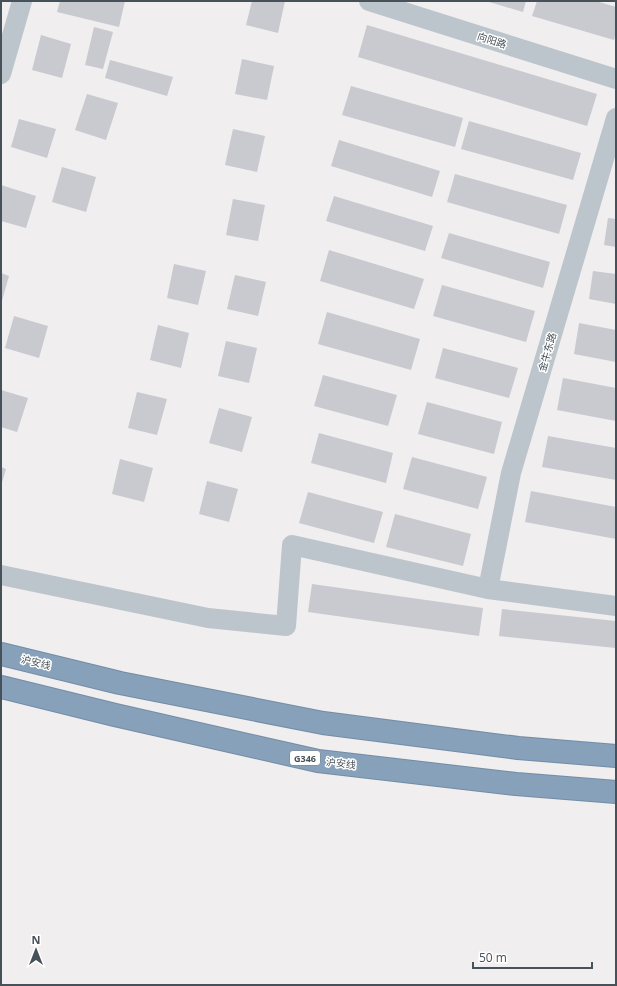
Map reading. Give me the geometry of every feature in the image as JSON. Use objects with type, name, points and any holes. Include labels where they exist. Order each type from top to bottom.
[{"type":"highway","name":"沪安线","points":[[1,654],[120,683],[323,723],[518,748],[616,756]]},
{"type":"highway","name":"沪安线","points":[[1,687],[114,715],[318,760],[516,784],[616,792]]},
{"type":"street","points":[[1,74],[22,1]]},
{"type":"street","name":"向阳路","points":[[369,1],[616,79]]},
{"type":"street","name":"金牛东路","points":[[488,589],[511,473],[616,118]]},
{"type":"street","points":[[1,575],[208,618],[286,626],[292,545],[488,589],[616,606]]},
{"type":"building","points":[[60,1],[125,1],[119,27],[57,12]]},
{"type":"building","points":[[252,1],[285,1],[278,33],[246,25]]},
{"type":"building","points":[[486,1],[526,1],[523,12]]},
{"type":"building","points":[[537,1],[596,1],[616,7],[616,33],[614,40],[532,16]]},
{"type":"building","points":[[367,25],[597,94],[587,126],[358,57]]},
{"type":"building","points":[[94,27],[113,32],[103,69],[85,65]]},
{"type":"building","points":[[41,35],[71,44],[62,78],[32,70]]},
{"type":"building","points":[[242,59],[274,66],[267,100],[235,94]]},
{"type":"building","points":[[110,60],[173,77],[167,96],[105,78]]},
{"type":"building","points":[[351,86],[463,118],[455,147],[342,115]]},
{"type":"building","points":[[87,94],[118,103],[106,140],[75,130]]},
{"type":"building","points":[[19,119],[56,129],[47,158],[11,147]]},
{"type":"building","points":[[469,121],[581,153],[573,180],[461,149]]},
{"type":"building","points":[[233,129],[265,136],[257,172],[225,165]]},
{"type":"building","points":[[339,140],[440,171],[432,197],[331,166]]},
{"type":"building","points":[[62,167],[96,177],[86,212],[52,202]]},
{"type":"building","points":[[455,174],[567,205],[559,234],[447,202]]},
{"type":"building","points":[[1,185],[36,196],[26,228],[1,221]]},
{"type":"building","points":[[334,196],[433,226],[425,251],[326,221]]},
{"type":"building","points":[[233,199],[265,205],[258,241],[226,235]]},
{"type":"building","points":[[608,218],[616,219],[616,247],[604,245]]},
{"type":"building","points":[[449,233],[550,262],[543,288],[441,258]]},
{"type":"building","points":[[329,250],[424,279],[414,309],[320,281]]},
{"type":"building","points":[[174,264],[206,271],[198,305],[167,298]]},
{"type":"building","points":[[593,271],[616,274],[616,304],[589,299]]},
{"type":"building","points":[[1,273],[9,276],[1,304]]},
{"type":"building","points":[[235,275],[266,282],[258,316],[227,309]]},
{"type":"building","points":[[442,285],[535,311],[526,342],[433,316]]},
{"type":"building","points":[[327,312],[420,339],[411,370],[318,344]]},
{"type":"building","points":[[14,316],[48,326],[39,358],[5,348]]},
{"type":"building","points":[[579,323],[616,330],[616,362],[574,354]]},
{"type":"building","points":[[158,325],[189,333],[181,368],[150,360]]},
{"type":"building","points":[[226,341],[257,348],[249,383],[218,376]]},
{"type":"building","points":[[443,348],[518,368],[509,398],[435,378]]},
{"type":"building","points":[[323,375],[397,395],[388,426],[314,406]]},
{"type":"building","points":[[563,378],[616,388],[616,421],[557,410]]},
{"type":"building","points":[[1,390],[28,398],[17,432],[1,427]]},
{"type":"building","points":[[137,392],[167,399],[157,435],[128,428]]},
{"type":"building","points":[[427,402],[502,422],[494,454],[418,434]]},
{"type":"building","points":[[219,408],[252,417],[242,452],[209,443]]},
{"type":"building","points":[[319,433],[393,453],[386,483],[311,463]]},
{"type":"building","points":[[548,436],[616,448],[616,480],[542,467]]},
{"type":"building","points":[[412,457],[487,477],[478,509],[403,489]]},
{"type":"building","points":[[120,459],[153,468],[144,502],[112,494]]},
{"type":"building","points":[[1,467],[6,469],[1,486]]},
{"type":"building","points":[[207,481],[238,489],[229,522],[199,514]]},
{"type":"building","points":[[531,491],[616,507],[616,539],[525,522]]},
{"type":"building","points":[[308,492],[383,512],[374,543],[299,523]]},
{"type":"building","points":[[395,514],[471,534],[463,566],[386,547]]},
{"type":"building","points":[[312,584],[483,608],[479,636],[308,612]]},
{"type":"building","points":[[502,609],[616,621],[616,648],[499,636]]}]
